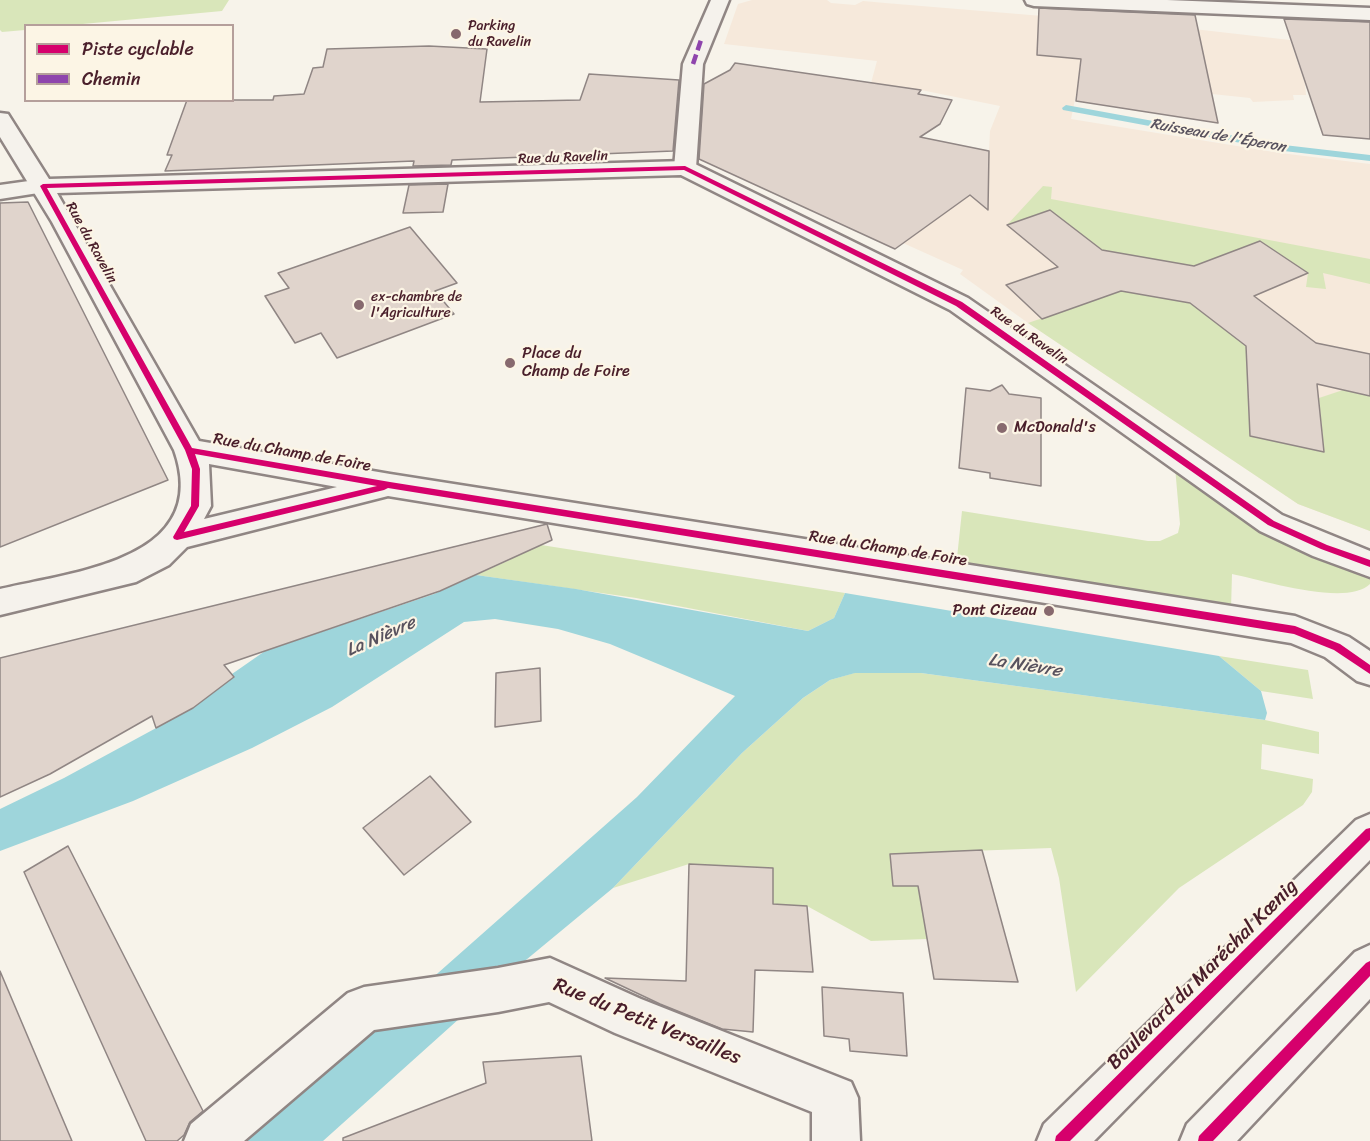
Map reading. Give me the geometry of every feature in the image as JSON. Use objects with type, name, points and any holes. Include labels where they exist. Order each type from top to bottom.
[{"type":"main road","points":[[685,168],[693,64],[701,40],[720,0]]},
{"type":"main road","points":[[1034,0],[1370,14]]},
{"type":"main road","name":"Rue du Ravelin","points":[[0,119],[43,186],[80,214],[189,450],[196,469],[195,506],[177,537]]},
{"type":"main road","name":"Rue du Ravelin","points":[[43,186],[685,168],[959,304],[1270,523],[1324,548],[1370,564]]},
{"type":"main road","points":[[80,214],[136,184]]},
{"type":"main road","points":[[0,192],[43,186]]},
{"type":"main road","name":"Rue du Champ de Foire","points":[[189,450],[390,485],[1295,630],[1337,646],[1370,670]]},
{"type":"main road","name":"Rue du Champ de Foire","points":[[0,602],[124,573],[157,556],[177,537],[390,485]]},
{"type":"main road","name":"Boulevard du Maréchal Kœnig","points":[[1061,1141],[1370,834]]},
{"type":"main road","points":[[1204,1141],[1370,967]]},
{"type":"main road","name":"Rue du Petit Versailles","points":[[208,1141],[364,1009],[498,990],[550,980],[631,1017],[835,1098],[836,1141]]},
{"type":"shaded area","points":[[752,0],[827,0],[831,3],[855,5],[863,1],[1176,27],[1290,40],[1305,84],[1306,95],[1293,95],[1294,100],[1253,102],[1250,98],[1079,80],[1071,119],[1280,153],[1370,164],[1370,531],[1298,504],[1028,323],[960,274],[963,270],[903,243],[989,151],[990,131],[1000,106],[921,90],[871,83],[877,61],[724,44],[738,4]]},
{"type":"green space","points":[[0,0],[229,0],[222,11],[83,24],[24,24],[24,30],[2,32],[0,30]]},
{"type":"green space","points":[[1043,186],[1052,187],[1051,199],[1370,259],[1370,284],[1323,273],[1326,289],[1306,287],[1308,273],[1260,241],[1195,266],[1102,250],[1050,210],[1007,225]]},
{"type":"green space","points":[[1121,291],[1190,303],[1246,346],[1250,436],[1324,452],[1319,398],[1343,390],[1370,396],[1370,531],[1298,504],[1028,323]]},
{"type":"green space","points":[[1175,467],[1290,546],[1370,576],[1370,584],[1359,590],[1324,593],[1232,574],[1231,609],[956,567],[962,511],[1148,541],[1160,541],[1178,533],[1180,524]]},
{"type":"green space","points":[[516,541],[845,593],[834,618],[808,631],[636,598],[476,575],[510,560]]},
{"type":"green space","points":[[1219,656],[1308,670],[1313,699],[1261,691]]},
{"type":"green space","points":[[854,673],[921,673],[1265,720],[1319,732],[1319,754],[1262,744],[1261,769],[1313,779],[1312,792],[1303,805],[1179,888],[1076,992],[1059,878],[1051,848],[890,854],[893,886],[918,886],[927,939],[871,941],[807,906],[773,904],[772,868],[689,864],[613,888],[742,753],[803,698],[830,680]]},
{"type":"water","name":"La Nièvre","points":[[476,575],[576,589],[808,631],[834,618],[845,593],[1219,656],[1261,691],[1267,713],[1265,720],[921,673],[855,673],[830,680],[803,698],[742,753],[613,888],[509,974],[323,1141],[247,1141],[291,1098],[421,988],[637,797],[735,696],[610,644],[558,629],[495,619],[464,622],[332,707],[252,748],[133,801],[0,851],[0,809],[64,778],[193,708],[232,674],[265,651],[434,594]]},
{"type":"building","points":[[1039,8],[1195,15],[1218,123],[1076,101],[1081,59],[1037,55]]},
{"type":"building","points":[[1284,19],[1370,22],[1370,139],[1323,135]]},
{"type":"building","points":[[429,46],[487,49],[480,102],[580,100],[589,74],[679,80],[673,151],[452,160],[451,165],[413,166],[414,161],[165,171],[172,155],[167,155],[186,102],[273,100],[274,96],[304,94],[313,68],[323,67],[327,49]]},
{"type":"building","points":[[735,63],[921,90],[918,94],[952,100],[940,124],[920,137],[989,151],[988,210],[970,195],[895,249],[699,159],[704,84],[730,70]]},
{"type":"building","points":[[448,184],[443,212],[403,213],[409,185]]},
{"type":"building","points":[[28,202],[168,480],[0,547],[0,203]]},
{"type":"building","points":[[1050,210],[1102,250],[1194,266],[1260,241],[1308,273],[1254,296],[1316,343],[1370,354],[1370,396],[1317,384],[1324,452],[1250,436],[1246,346],[1190,303],[1121,291],[1042,319],[1006,285],[1058,267],[1007,225]]},
{"type":"building","name":"ex-chambre de l'Agriculture","points":[[410,227],[457,283],[435,291],[454,314],[337,358],[321,333],[295,343],[265,296],[289,288],[278,273]]},
{"type":"building","name":"McDonald's","points":[[1002,385],[1009,394],[1041,398],[1041,486],[990,478],[990,473],[959,468],[966,388],[990,391]]},
{"type":"building","points":[[547,524],[552,540],[440,591],[224,665],[234,677],[193,708],[156,728],[152,716],[50,774],[0,797],[0,658]]},
{"type":"building","points":[[540,668],[541,721],[495,727],[496,673]]},
{"type":"building","points":[[430,776],[471,822],[404,875],[363,828]]},
{"type":"building","points":[[68,846],[203,1111],[190,1122],[184,1135],[177,1141],[146,1141],[24,872]]},
{"type":"building","points":[[982,850],[1018,982],[934,979],[918,886],[893,886],[890,854]]},
{"type":"building","points":[[689,864],[773,868],[773,904],[807,906],[813,972],[755,970],[753,1032],[722,1029],[660,1004],[605,978],[686,981]]},
{"type":"building","points":[[0,971],[72,1141],[0,1141]]},
{"type":"building","points":[[822,987],[903,993],[907,1056],[850,1051],[849,1039],[824,1036]]},
{"type":"building","points":[[581,1056],[592,1141],[343,1141],[343,1138],[486,1083],[483,1062]]},
{"type":"waterway","name":"Ruisseau de l'Éperon","points":[[1066,108],[1284,148],[1370,158]]},
{"type":"marked path","points":[[693,64],[701,40]]},
{"type":"cycle path","points":[[177,537],[195,506],[196,469],[189,450],[43,186],[685,168],[959,304],[1271,523],[1324,547],[1370,564]]},
{"type":"cycle path","points":[[189,450],[390,485],[1295,630],[1337,647],[1370,670]]},
{"type":"cycle path","points":[[177,537],[384,487]]},
{"type":"cycle path","points":[[1061,1141],[1370,833]]},
{"type":"cycle path","points":[[1204,1141],[1370,967]]},
{"type":"place","name":"Parking du Ravelin","points":[[456,34]]},
{"type":"place","name":"ex-chambre de l'Agriculture","points":[[359,305]]},
{"type":"place","name":"Place du Champ de Foire","points":[[510,363]]},
{"type":"place","name":"McDonald's","points":[[1002,428]]},
{"type":"place","name":"Pont Cizeau","points":[[1049,611]]}]
